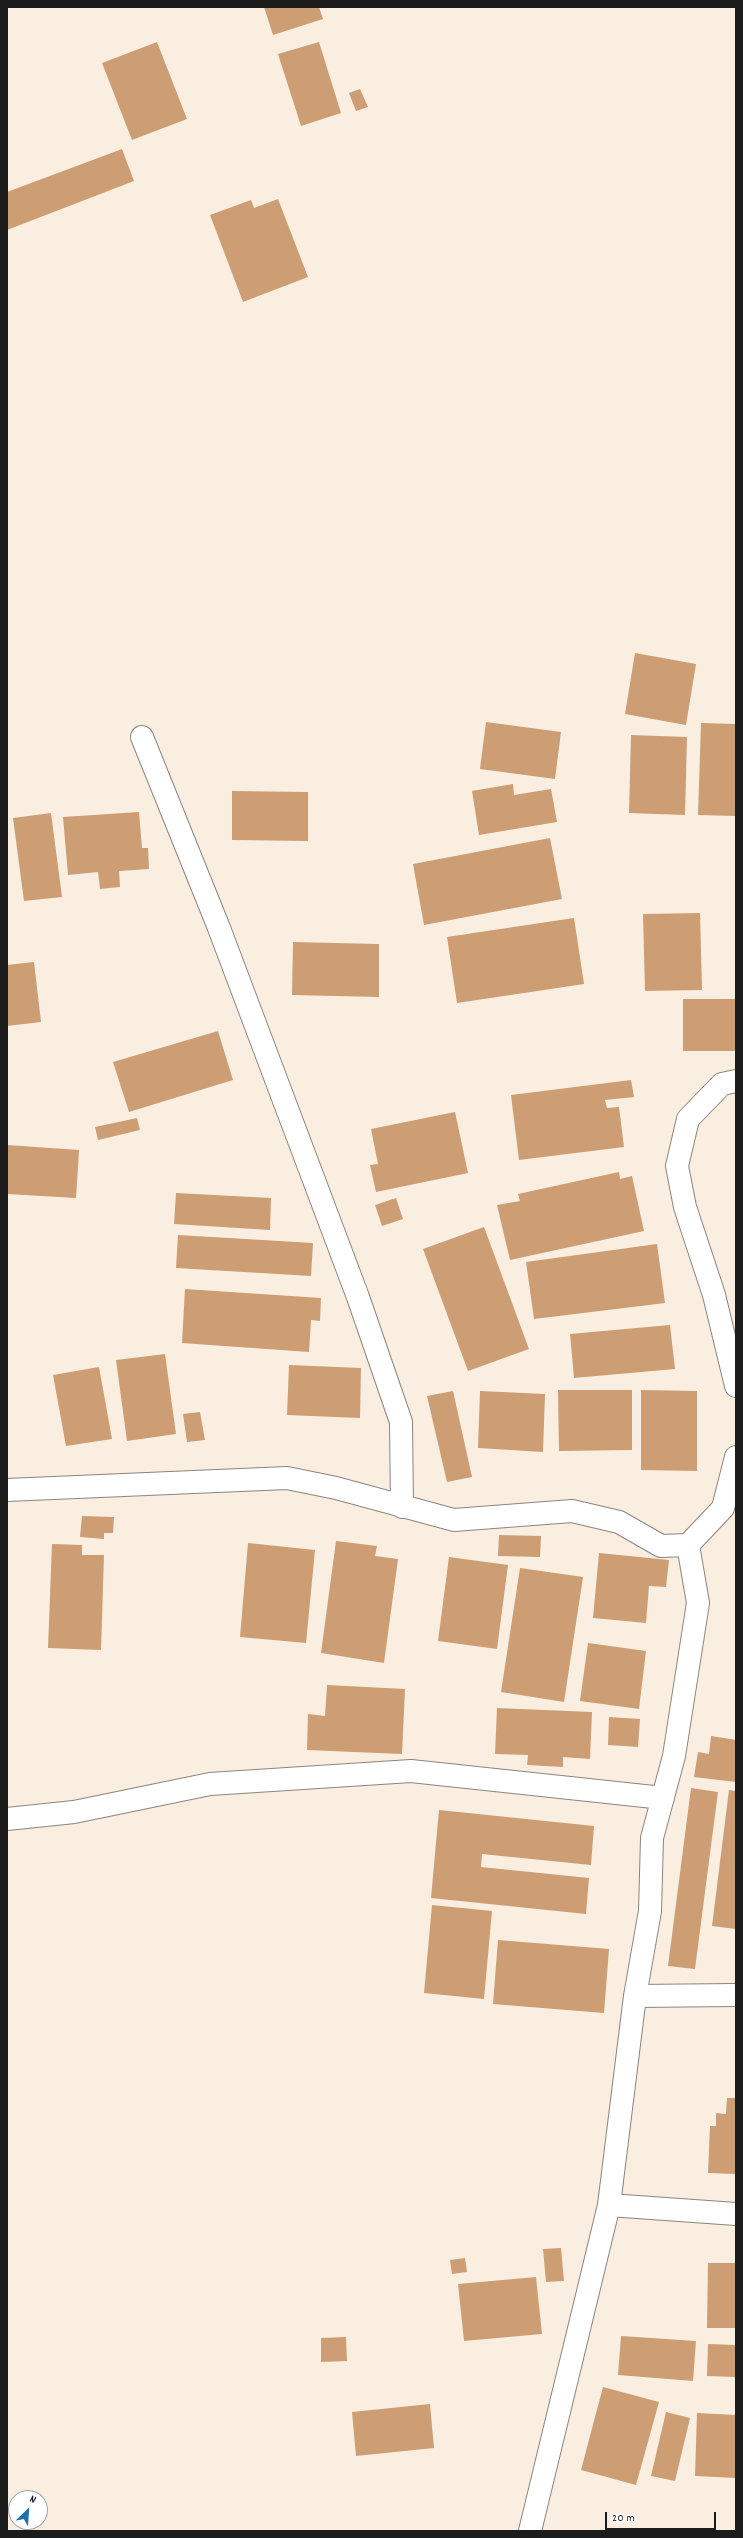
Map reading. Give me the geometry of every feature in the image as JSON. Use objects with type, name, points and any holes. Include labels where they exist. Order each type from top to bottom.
[{"type":"street","points":[[142,737],[219,928],[358,1297],[401,1422],[402,1507]]},
{"type":"street","points":[[736,1081],[722,1084],[688,1119],[677,1166],[685,1207],[714,1295],[736,1386]]},
{"type":"street","points":[[9,1485],[287,1478],[336,1488],[454,1520],[572,1511],[619,1522],[661,1546],[688,1545],[729,1510],[736,1457]]},
{"type":"street","points":[[530,2531],[609,2205],[635,1996],[650,1911],[652,1838],[674,1756],[698,1603],[688,1545]]},
{"type":"street","points":[[7,1819],[74,1812],[210,1784],[411,1771],[663,1798]]},
{"type":"street","points":[[635,1996],[736,1995]]},
{"type":"street","points":[[609,2205],[736,2214]]},
{"type":"building","points":[[264,7],[319,7],[323,19],[273,35]]},
{"type":"building","points":[[157,42],[187,119],[132,140],[102,63]]},
{"type":"building","points":[[319,42],[341,113],[301,126],[278,54]]},
{"type":"building","points":[[360,89],[368,107],[356,111],[349,93]]},
{"type":"building","points":[[122,149],[134,181],[7,230],[7,192]]},
{"type":"building","points":[[278,199],[308,277],[243,302],[210,215],[251,200],[254,208]]},
{"type":"building","points":[[635,653],[696,664],[686,725],[625,714]]},
{"type":"building","points":[[486,722],[561,732],[555,779],[480,769]]},
{"type":"building","points":[[701,723],[735,724],[736,816],[698,815]]},
{"type":"building","points":[[631,735],[687,737],[685,815],[629,813]]},
{"type":"building","points":[[513,784],[514,795],[551,789],[557,822],[479,835],[472,791]]},
{"type":"building","points":[[232,791],[308,792],[308,841],[232,840]]},
{"type":"building","points":[[139,812],[142,848],[148,848],[149,869],[119,871],[120,887],[100,889],[98,872],[68,875],[63,817]]},
{"type":"building","points":[[51,813],[62,897],[24,901],[13,818]]},
{"type":"building","points":[[550,838],[562,899],[424,925],[413,864]]},
{"type":"building","points":[[700,913],[702,990],[645,991],[643,914]]},
{"type":"building","points":[[574,918],[584,984],[457,1003],[447,937]]},
{"type":"building","points":[[293,942],[379,944],[379,997],[292,995]]},
{"type":"building","points":[[34,962],[41,1022],[7,1026],[7,965]]},
{"type":"building","points":[[683,999],[736,999],[736,1051],[683,1051]]},
{"type":"building","points":[[218,1031],[233,1080],[129,1112],[113,1062]]},
{"type":"building","points":[[631,1080],[634,1097],[605,1100],[607,1108],[619,1107],[624,1147],[519,1160],[511,1095]]},
{"type":"building","points":[[455,1112],[468,1173],[376,1192],[370,1165],[378,1164],[371,1129]]},
{"type":"building","points":[[137,1118],[140,1130],[98,1140],[95,1127]]},
{"type":"building","points":[[7,1145],[79,1150],[76,1198],[7,1194]]},
{"type":"building","points":[[619,1172],[620,1179],[632,1176],[644,1231],[510,1260],[497,1205],[520,1201],[518,1194]]},
{"type":"building","points":[[176,1193],[271,1198],[270,1230],[174,1224]]},
{"type":"building","points":[[396,1198],[403,1219],[382,1226],[375,1205]]},
{"type":"building","points":[[484,1227],[529,1349],[468,1371],[423,1249]]},
{"type":"building","points":[[178,1235],[313,1243],[311,1276],[176,1268]]},
{"type":"building","points":[[657,1244],[665,1303],[534,1319],[526,1262]]},
{"type":"building","points":[[185,1289],[321,1298],[320,1321],[311,1320],[309,1352],[182,1343]]},
{"type":"building","points":[[670,1325],[675,1369],[574,1378],[570,1334]]},
{"type":"building","points":[[165,1354],[176,1434],[127,1441],[116,1360]]},
{"type":"building","points":[[289,1365],[361,1368],[360,1418],[287,1415]]},
{"type":"building","points":[[99,1367],[112,1439],[66,1446],[53,1375]]},
{"type":"building","points":[[558,1390],[632,1390],[632,1450],[559,1451]]},
{"type":"building","points":[[641,1390],[697,1391],[697,1471],[641,1470]]},
{"type":"building","points":[[453,1391],[472,1477],[447,1482],[427,1396]]},
{"type":"building","points":[[480,1391],[545,1394],[543,1452],[478,1448]]},
{"type":"building","points":[[200,1412],[205,1440],[187,1442],[183,1414]]},
{"type":"building","points":[[82,1516],[114,1517],[113,1533],[104,1533],[104,1539],[80,1537]]},
{"type":"building","points":[[499,1535],[541,1536],[540,1557],[498,1556]]},
{"type":"building","points":[[336,1541],[377,1546],[375,1556],[398,1559],[384,1663],[321,1653]]},
{"type":"building","points":[[248,1543],[315,1550],[306,1643],[240,1637]]},
{"type":"building","points":[[52,1544],[82,1545],[82,1555],[104,1555],[101,1650],[48,1648]]},
{"type":"building","points":[[599,1553],[669,1560],[666,1587],[649,1586],[646,1623],[593,1618]]},
{"type":"building","points":[[449,1557],[508,1565],[497,1649],[438,1641]]},
{"type":"building","points":[[520,1568],[583,1577],[564,1702],[501,1692]]},
{"type":"building","points":[[588,1643],[646,1651],[639,1709],[580,1701]]},
{"type":"building","points":[[327,1685],[405,1689],[402,1754],[307,1750],[308,1714],[325,1716]]},
{"type":"building","points":[[497,1708],[592,1712],[590,1759],[563,1757],[563,1767],[527,1765],[528,1755],[495,1754]]},
{"type":"building","points":[[609,1717],[640,1719],[638,1747],[608,1745]]},
{"type":"building","points":[[711,1736],[736,1740],[736,1782],[694,1777],[698,1752],[709,1754]]},
{"type":"building","points":[[691,1788],[718,1792],[695,1969],[668,1966]]},
{"type":"building","points":[[729,1790],[736,1791],[736,1929],[712,1926]]},
{"type":"building","points":[[439,1810],[594,1826],[591,1865],[482,1854],[481,1867],[589,1878],[586,1914],[431,1898]]},
{"type":"building","points":[[432,1905],[492,1911],[484,1999],[424,1993]]},
{"type":"building","points":[[498,1940],[609,1949],[604,2013],[493,2004]]},
{"type":"building","points":[[727,2098],[736,2098],[736,2174],[708,2173],[710,2126],[716,2126],[716,2113],[726,2114]]},
{"type":"building","points":[[561,2248],[564,2281],[546,2282],[543,2249]]},
{"type":"building","points":[[465,2258],[467,2272],[452,2274],[450,2260]]},
{"type":"building","points":[[708,2263],[736,2263],[736,2328],[707,2328]]},
{"type":"building","points":[[536,2277],[542,2334],[464,2341],[458,2284]]},
{"type":"building","points":[[621,2336],[696,2341],[693,2381],[618,2375]]},
{"type":"building","points":[[346,2337],[347,2361],[321,2362],[321,2338]]},
{"type":"building","points":[[708,2344],[736,2345],[736,2377],[707,2376]]},
{"type":"building","points":[[603,2387],[659,2402],[636,2485],[581,2470]]},
{"type":"building","points":[[430,2404],[434,2448],[356,2456],[352,2412]]},
{"type":"building","points":[[666,2412],[690,2418],[675,2481],[651,2476]]},
{"type":"building","points":[[697,2413],[736,2415],[736,2478],[695,2476]]}]
